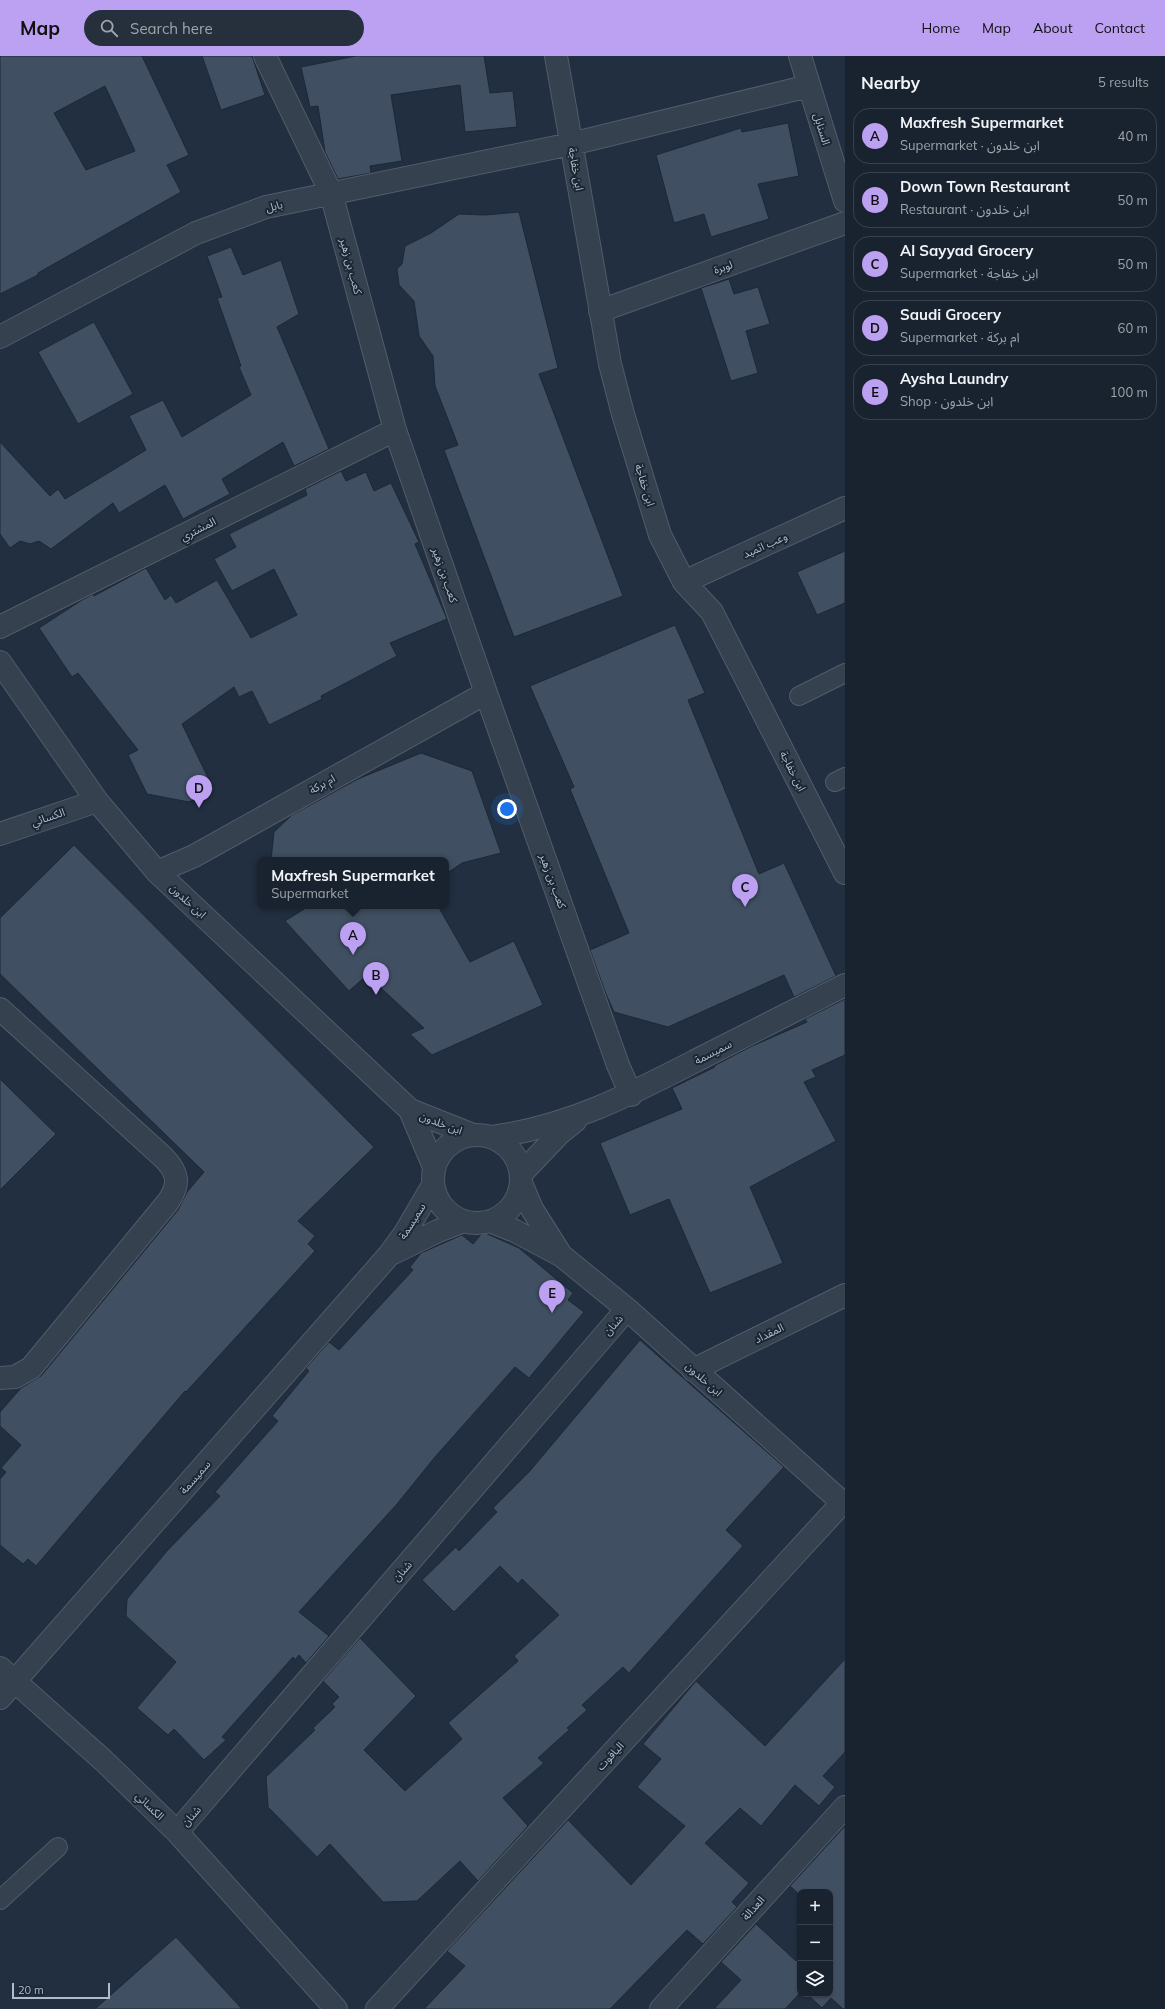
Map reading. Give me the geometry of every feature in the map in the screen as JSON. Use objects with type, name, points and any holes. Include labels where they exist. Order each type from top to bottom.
[{"type":"street","name":"كعب بن زهير","points":[[265,56],[331,193],[396,430],[486,693],[618,1065],[631,1095]]},
{"type":"street","name":"ابن خفاجة","points":[[556,56],[610,364],[621,407],[660,535],[684,582],[712,612],[845,874]]},
{"type":"street","name":"السنابل","points":[[800,56],[845,201]]},
{"type":"street","name":"بابل","points":[[0,337],[196,233],[266,207],[571,144],[809,86]]},
{"type":"street","name":"لوبرة","points":[[600,311],[845,223]]},
{"type":"street","name":"المشتري","points":[[0,627],[396,430]]},
{"type":"street","name":"وعب اثميد","points":[[684,582],[845,508]]},
{"type":"street","name":"ابن خلدون","points":[[0,662],[97,800],[157,872],[410,1110],[482,1136]]},
{"type":"street","name":"ام بركة","points":[[157,872],[194,856],[486,693]]},
{"type":"street","name":"الكسائي","points":[[0,834],[97,800]]},
{"type":"street","name":"سميسمة","points":[[482,1136],[522,1133],[580,1116],[631,1095],[845,985]]},
{"type":"street","points":[[0,1010],[164,1157],[172,1166],[176,1179],[175,1191],[168,1202],[30,1368],[15,1377],[0,1378]]},
{"type":"street","name":"ابن خلدون","points":[[410,1110],[433,1176]]},
{"type":"street","name":"سميسمة","points":[[520,1179],[559,1134],[580,1116]]},
{"type":"street","points":[[482,1136],[506,1146],[516,1158],[520,1179],[516,1200],[505,1213],[490,1221],[477,1223],[464,1221],[449,1213],[438,1201],[433,1176],[442,1152],[456,1140],[482,1136]]},
{"type":"street","name":"سميسمة","points":[[5,1683],[389,1256],[405,1233],[433,1176]]},
{"type":"street","name":"ابن خلدون","points":[[520,1179],[546,1233],[562,1256]]},
{"type":"street","name":"سميسمة","points":[[389,1256],[425,1236],[464,1221]]},
{"type":"street","name":"ابن خلدون","points":[[490,1221],[521,1234],[562,1256],[627,1309],[693,1370],[844,1504]]},
{"type":"street","name":"المقداد","points":[[693,1370],[845,1295]]},
{"type":"street","name":"شنان","points":[[177,1832],[627,1309]]},
{"type":"street","name":"الياقوت","points":[[377,2009],[844,1504]]},
{"type":"street","name":"الكسائي","points":[[5,1683],[104,1761],[177,1832],[336,2009]]},
{"type":"street","name":"العدالة","points":[[661,2009],[845,1807]]},
{"type":"lane","points":[[799,696],[845,673]]},
{"type":"lane","points":[[0,1900],[58,1848]]},
{"type":"building","points":[[0,56],[142,56],[189,155],[167,165],[181,192],[38,273],[38,275],[0,294]],"holes":[[[105,86],[135,151],[86,170],[54,113]]]},
{"type":"building","points":[[202,56],[252,56],[265,95],[221,110]]},
{"type":"building","points":[[356,56],[484,56],[490,93],[513,91],[517,127],[465,132],[460,85],[391,95],[402,161],[370,166],[371,173],[338,179],[325,152],[318,106],[310,107],[301,67]]},
{"type":"building","points":[[788,123],[799,176],[758,184],[769,219],[711,237],[704,214],[674,223],[656,155],[741,128],[742,132]]},
{"type":"building","points":[[519,212],[558,368],[539,374],[623,596],[514,637],[444,450],[458,445],[435,386],[433,356],[419,336],[414,301],[399,285],[397,269],[402,264],[405,246],[431,233],[459,214],[485,215]]},
{"type":"building","points":[[231,247],[243,275],[281,260],[299,314],[277,327],[329,449],[294,466],[283,442],[222,479],[230,494],[183,519],[165,485],[119,513],[113,503],[51,549],[39,541],[30,544],[20,541],[10,548],[0,534],[0,442],[50,496],[58,489],[65,499],[146,450],[129,416],[163,400],[182,437],[251,395],[239,367],[241,366],[217,298],[222,297],[207,256]]},
{"type":"building","points":[[729,279],[734,294],[758,287],[770,324],[746,331],[758,373],[731,381],[701,288]]},
{"type":"building","points":[[94,322],[133,394],[78,424],[38,352]]},
{"type":"building","points":[[341,471],[346,481],[366,472],[374,491],[391,483],[419,542],[415,544],[447,619],[390,643],[397,656],[321,696],[322,699],[269,725],[252,691],[239,697],[234,687],[182,724],[214,790],[189,802],[147,794],[128,755],[138,750],[78,673],[72,677],[39,628],[82,600],[93,594],[94,596],[146,568],[165,600],[171,595],[176,603],[217,580],[251,638],[297,615],[274,569],[232,591],[214,559],[236,547],[229,534],[307,495],[305,489]]},
{"type":"building","points":[[845,551],[845,603],[817,615],[797,572]]},
{"type":"building","points":[[675,625],[705,693],[688,700],[759,874],[784,863],[836,976],[794,997],[784,975],[668,1027],[614,1012],[606,994],[590,950],[629,933],[570,789],[574,787],[530,686]]},
{"type":"building","points":[[421,753],[472,771],[501,853],[462,863],[449,872],[449,857],[271,857],[274,832],[292,815],[358,779]]},
{"type":"building","points":[[74,845],[374,1147],[298,1221],[315,1236],[308,1244],[315,1251],[186,1392],[185,1391],[36,1566],[28,1559],[23,1564],[0,1545],[0,1479],[6,1472],[1,1468],[21,1445],[0,1426],[0,1412],[21,1388],[41,1376],[178,1210],[187,1192],[204,1172],[0,974],[0,918]]},
{"type":"building","points":[[304,909],[440,909],[470,962],[514,941],[543,1005],[432,1055],[410,1034],[424,1028],[367,975],[349,991],[285,921]]},
{"type":"building","points":[[845,999],[845,1055],[812,1070],[816,1077],[804,1082],[836,1141],[750,1187],[783,1263],[710,1293],[669,1199],[630,1215],[600,1143],[682,1109],[672,1088],[715,1067],[714,1066],[750,1047],[807,1022],[805,1019]]},
{"type":"building","points":[[0,1079],[56,1134],[0,1190]]},
{"type":"building","points":[[483,1232],[519,1248],[573,1293],[568,1300],[584,1312],[529,1378],[515,1367],[435,1457],[397,1504],[299,1612],[329,1636],[306,1663],[299,1655],[295,1660],[293,1657],[222,1737],[226,1740],[204,1760],[174,1729],[168,1735],[137,1708],[176,1662],[126,1616],[127,1599],[167,1551],[220,1496],[215,1492],[278,1421],[272,1416],[309,1371],[306,1368],[329,1342],[339,1350],[413,1270],[410,1267],[421,1253],[462,1235],[473,1244]]},
{"type":"building","points":[[640,1340],[784,1467],[726,1530],[743,1546],[629,1673],[623,1667],[582,1705],[587,1710],[567,1728],[569,1730],[538,1758],[544,1763],[503,1798],[528,1826],[478,1881],[460,1861],[417,1901],[383,1902],[330,1844],[317,1857],[268,1807],[266,1777],[315,1730],[313,1728],[335,1707],[332,1704],[339,1697],[323,1681],[360,1638],[416,1696],[364,1750],[405,1791],[462,1739],[448,1723],[518,1661],[514,1656],[559,1615],[522,1579],[518,1584],[500,1566],[454,1612],[422,1580],[456,1547],[459,1551],[497,1512],[493,1508],[529,1472]]},
{"type":"building","points":[[845,1659],[845,1752],[823,1776],[835,1787],[819,1806],[795,1785],[761,1826],[740,1808],[705,1843],[749,1883],[732,1902],[737,1907],[703,1944],[687,1930],[610,2009],[424,2009],[465,1966],[447,1951],[568,1820],[631,1885],[685,1826],[637,1787],[661,1759],[643,1744],[696,1681],[765,1746]]},
{"type":"building","points":[[845,1826],[845,2009],[843,2009],[831,1998],[822,2008],[810,1997],[833,1997],[833,1889],[797,1889],[797,1892],[790,1886]]},
{"type":"building","points":[[756,1924],[796,1961],[797,1960],[797,1996],[785,2009],[714,2009],[741,1980],[721,1962]]},
{"type":"building","points":[[176,1937],[242,2009],[95,2009]]},
{"type":"place","name":"Saudi Grocery","points":[[199,808]]},
{"type":"place","name":"Al Sayyad Grocery","points":[[745,907]]},
{"type":"place","name":"Maxfresh Supermarket","points":[[353,955]]},
{"type":"place","name":"Down Town Restaurant","points":[[376,995]]},
{"type":"place","name":"Aysha Laundry","points":[[552,1313]]}]
